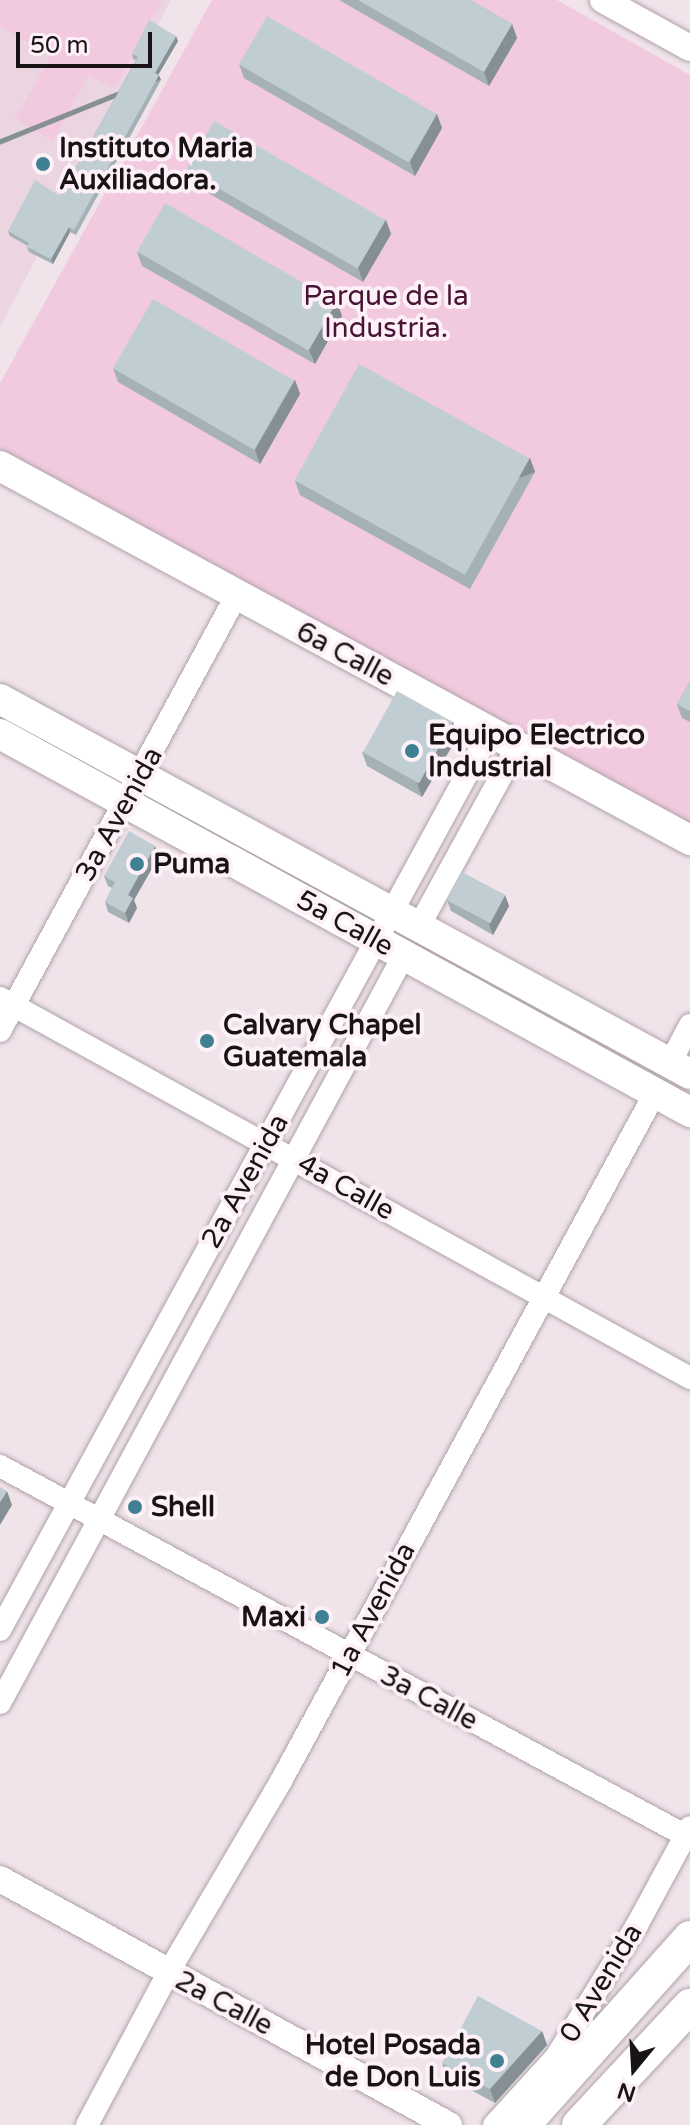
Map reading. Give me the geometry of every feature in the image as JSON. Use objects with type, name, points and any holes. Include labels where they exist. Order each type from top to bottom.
[{"type":"main road","name":"6a Calle","points":[[0,466],[690,840]]},
{"type":"main road","name":"5a Calle","points":[[0,699],[680,1069]]},
{"type":"main road","name":"5a Calle","points":[[0,734],[690,1112]]},
{"type":"main road","points":[[523,2125],[690,1938]]},
{"type":"main road","points":[[586,2120],[690,2006]]},
{"type":"street","points":[[603,0],[690,48]]},
{"type":"street","name":"3a Avenida","points":[[0,1031],[7,1002],[126,803],[237,595]]},
{"type":"street","name":"2a Avenida","points":[[0,1630],[490,732]]},
{"type":"street","points":[[418,928],[517,747]]},
{"type":"street","name":"2a Avenida","points":[[0,1703],[404,955]]},
{"type":"street","name":"4a Calle","points":[[7,1002],[690,1378]]},
{"type":"street","points":[[680,1069],[690,1025]]},
{"type":"street","name":"1a Avenida","points":[[87,2125],[168,1973],[281,1781],[655,1093]]},
{"type":"street","name":"3a Calle","points":[[0,1466],[688,1834]]},
{"type":"street","name":"0 Avenida","points":[[494,2125],[538,2079],[571,2033],[688,1834]]},
{"type":"street","name":"2a Calle","points":[[0,1879],[420,2118],[449,2125]]},
{"type":"shaded area","name":"Instituto Maria Auxiliadora.","points":[[0,0],[171,0],[0,327]]},
{"type":"green space","points":[[0,0],[162,0],[114,89],[88,75],[53,141],[15,119],[51,55],[0,27]]},
{"type":"green space","name":"Parque de la Industria.","points":[[212,0],[557,0],[690,75],[690,830],[0,450],[0,383]]},
{"type":"building","points":[[358,0],[470,0],[512,24],[484,72]]},
{"type":"building","points":[[267,16],[437,114],[409,162],[239,64]]},
{"type":"building","points":[[149,20],[176,36],[155,73],[159,75],[74,230],[69,227],[51,259],[27,247],[29,243],[8,231],[35,180],[60,196],[138,57],[132,54]]},
{"type":"building","points":[[214,121],[385,220],[357,268],[186,169]]},
{"type":"building","points":[[165,203],[336,302],[308,350],[137,251]]},
{"type":"building","points":[[153,299],[294,380],[254,450],[113,368]]},
{"type":"building","points":[[359,364],[530,459],[465,575],[295,480]]},
{"type":"building","points":[[690,681],[690,711],[677,704]]},
{"type":"building","name":"Equipo Electrico Industrial","points":[[397,691],[453,722],[419,783],[363,752]]},
{"type":"building","points":[[129,831],[155,846],[128,895],[133,898],[125,913],[105,902],[115,882],[104,876]]},
{"type":"building","points":[[462,872],[505,895],[490,923],[447,900]]},
{"type":"building","points":[[0,1487],[7,1491],[0,1502]]},
{"type":"building","name":"Hotel Posada de Don Luis","points":[[478,1996],[542,2031],[490,2089],[442,2063]]},
{"type":"place","name":"Instituto Maria Auxiliadora.","points":[[43,164]]},
{"type":"place","name":"Equipo Electrico Industrial","points":[[412,751]]},
{"type":"place","name":"Puma","points":[[137,864]]},
{"type":"place","name":"Calvary Chapel Guatemala","points":[[207,1041]]},
{"type":"place","name":"Shell","points":[[135,1507]]},
{"type":"place","name":"Maxi","points":[[322,1617]]},
{"type":"place","name":"Hotel Posada de Don Luis","points":[[497,2061]]}]
